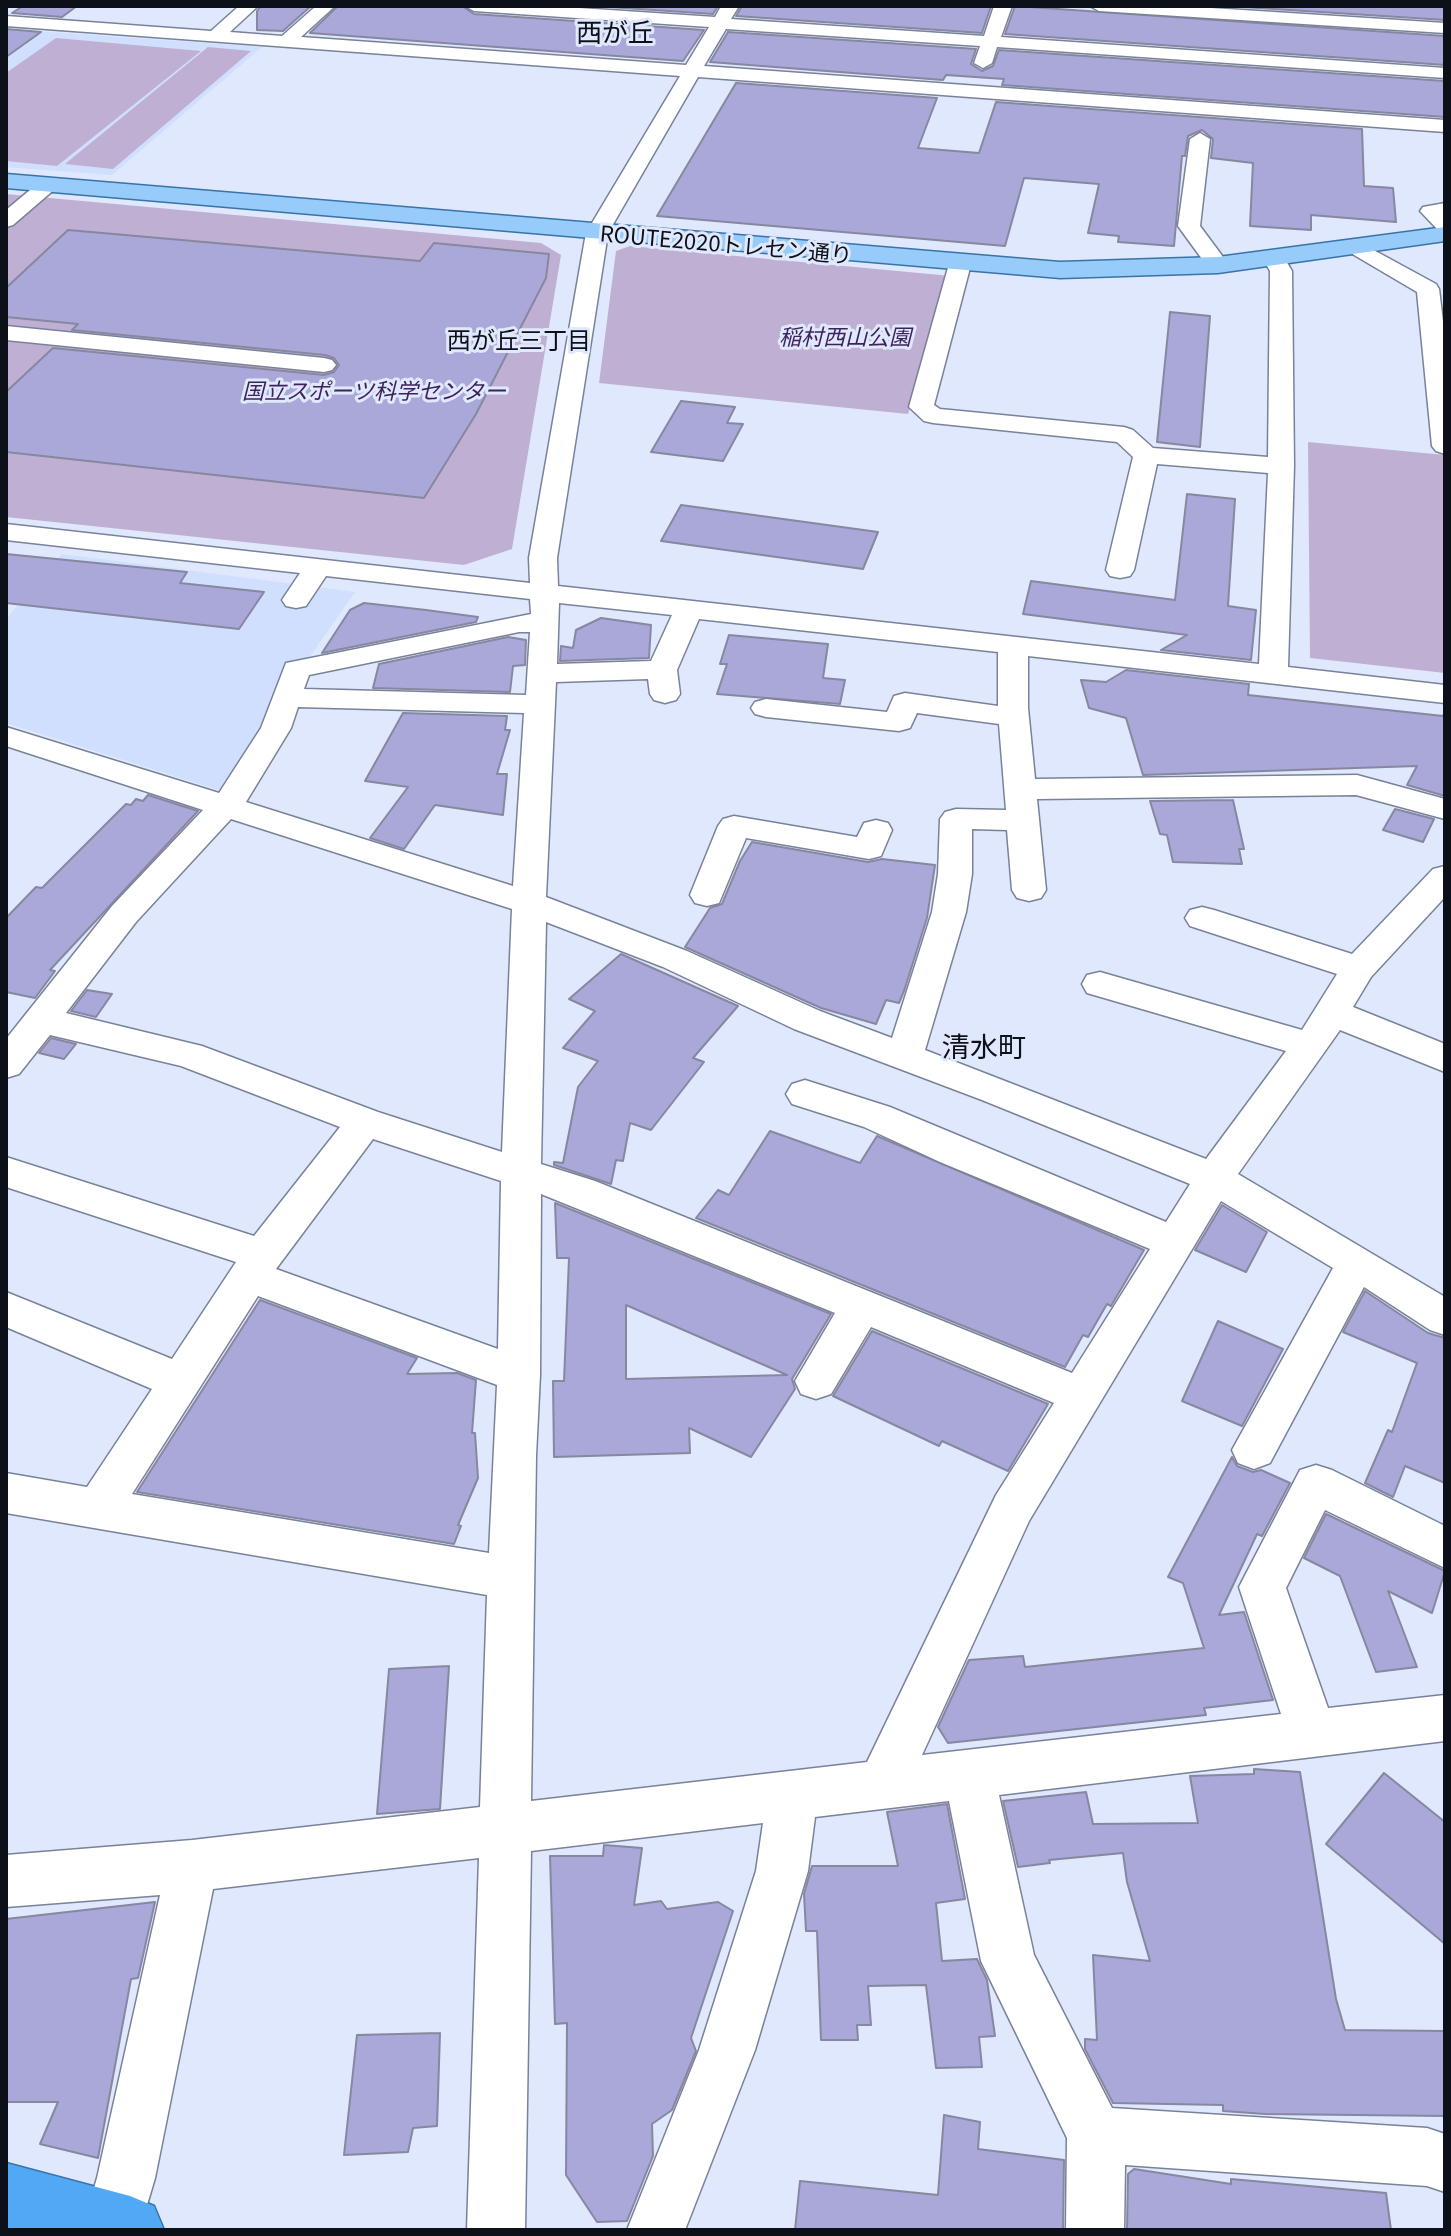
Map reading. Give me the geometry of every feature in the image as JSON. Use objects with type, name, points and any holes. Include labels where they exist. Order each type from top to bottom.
[{"type":"highway","points":[[6,2197],[121,2228]]},
{"type":"main road","name":"ROUTE2020トレセン通り","points":[[6,181],[960,264],[1087,270],[1218,265],[1445,234]]},
{"type":"street","points":[[36,23],[60,6]]},
{"type":"street","points":[[214,37],[249,6]]},
{"type":"street","points":[[285,42],[326,6]]},
{"type":"street","points":[[474,6],[989,42],[1060,63],[1303,49],[1445,28]]},
{"type":"street","points":[[496,2230],[519,1375],[521,1173],[529,903],[544,607],[543,558],[597,233],[730,6]]},
{"type":"street","points":[[975,93],[1003,6]]},
{"type":"street","points":[[1099,6],[1303,49],[1445,73]]},
{"type":"street","points":[[459,54],[501,7]]},
{"type":"street","points":[[149,32],[171,16]]},
{"type":"street","points":[[6,21],[1441,126],[1434,108],[1445,106]]},
{"type":"street","points":[[1303,49],[1303,117]]},
{"type":"street","points":[[1051,98],[1060,63]]},
{"type":"street","points":[[1200,139],[1189,226],[1218,265]]},
{"type":"street","points":[[6,221],[49,184]]},
{"type":"street","points":[[1445,209],[1430,211],[1445,226]]},
{"type":"street","points":[[1357,247],[1428,289],[1445,446]]},
{"type":"street","points":[[1273,675],[1281,466],[1281,271],[1274,259]]},
{"type":"street","points":[[960,264],[921,407],[933,416],[1124,435],[1146,455],[1281,466]]},
{"type":"street","points":[[6,333],[324,365]]},
{"type":"street","points":[[1120,570],[1146,455]]},
{"type":"street","points":[[6,532],[318,568],[544,607],[689,609],[1445,694]]},
{"type":"street","points":[[296,600],[318,568]]},
{"type":"street","points":[[6,1065],[124,914],[240,790],[276,728],[296,669],[519,623],[544,607]]},
{"type":"street","points":[[286,698],[664,682],[689,609]]},
{"type":"street","points":[[1013,646],[1014,717],[1029,890]]},
{"type":"street","points":[[766,708],[899,722],[905,702],[1014,717]]},
{"type":"street","points":[[6,736],[529,903],[675,959],[807,1020],[1214,1178],[1445,1318]]},
{"type":"street","points":[[904,1057],[949,912],[955,874],[956,819],[1022,804],[1357,785],[1445,809]]},
{"type":"street","points":[[707,895],[734,826],[869,849],[876,830]]},
{"type":"street","points":[[883,1783],[1012,1509],[1079,1394],[1214,1178],[1322,1029],[1341,994],[1359,969],[1445,877]]},
{"type":"street","points":[[1202,918],[1359,969]]},
{"type":"street","points":[[1100,984],[1322,1029],[1445,1059]]},
{"type":"street","points":[[41,1020],[189,1055],[365,1122],[581,1192],[1079,1394]]},
{"type":"street","points":[[805,1094],[877,1117],[954,1152],[1175,1242]]},
{"type":"street","points":[[98,1509],[256,1266],[365,1122]]},
{"type":"street","points":[[6,1172],[256,1266],[519,1375]]},
{"type":"street","points":[[1254,1450],[1357,1262]]},
{"type":"street","points":[[816,1381],[861,1307]]},
{"type":"street","points":[[6,1309],[181,1382]]},
{"type":"street","points":[[1312,1733],[1262,1587],[1316,1484],[1445,1548]]},
{"type":"street","points":[[6,1493],[513,1578]]},
{"type":"street","points":[[6,1881],[192,1866],[1445,1718]]},
{"type":"street","points":[[969,1774],[1008,1961],[1096,2135],[1095,2230]]},
{"type":"street","points":[[656,2230],[727,2050],[782,1871],[793,1795]]},
{"type":"street","points":[[121,2228],[126,2178],[192,1866]]},
{"type":"street","points":[[1096,2135],[1427,2157],[1445,2163]]},
{"type":"shaded area","points":[[6,29],[262,47],[112,175],[6,167]]},
{"type":"shaded area","points":[[62,554],[355,592],[309,658],[293,661],[270,723],[219,790],[6,723],[6,619]]},
{"type":"green space","points":[[56,38],[201,51],[57,166],[6,161],[6,73]]},
{"type":"green space","points":[[208,47],[251,51],[113,169],[65,164]]},
{"type":"green space","name":"国立スポーツ科学センター","points":[[6,194],[541,243],[561,255],[512,549],[464,565],[6,517]]},
{"type":"green space","name":"稲村西山公園","points":[[630,246],[951,276],[908,414],[599,383],[616,251]]},
{"type":"green space","points":[[1308,442],[1445,455],[1445,673],[1310,658]]},
{"type":"building","points":[[23,6],[77,6],[62,17],[12,13]]},
{"type":"building","points":[[261,6],[311,6],[283,31],[257,30],[257,11]]},
{"type":"building","points":[[338,6],[462,6],[474,14],[704,30],[683,61],[310,33]]},
{"type":"building","points":[[594,6],[718,6],[713,14]]},
{"type":"building","points":[[742,6],[991,6],[982,33],[736,16]]},
{"type":"building","points":[[1015,6],[1445,36],[1445,65],[1005,34]]},
{"type":"building","points":[[1227,6],[1445,6],[1445,20]]},
{"type":"building","points":[[6,29],[41,32],[6,57]]},
{"type":"building","points":[[728,32],[976,49],[971,64],[982,71],[993,66],[999,50],[1445,81],[1445,117],[1002,85],[1004,79],[946,75],[943,80],[710,62]]},
{"type":"building","points":[[736,83],[937,98],[918,148],[979,153],[996,102],[1362,129],[1364,186],[1393,188],[1396,222],[1311,215],[1311,230],[1250,226],[1253,163],[1211,158],[1213,139],[1202,130],[1188,136],[1185,156],[1182,156],[1174,246],[1118,242],[1119,236],[1088,233],[1099,184],[1024,178],[1005,246],[657,216]]},
{"type":"building","name":"国立スポーツ科学センター","points":[[68,230],[420,261],[434,243],[549,254],[546,278],[476,414],[424,498],[6,452],[6,392],[53,348],[324,375],[334,372],[339,365],[334,358],[325,355],[72,330],[78,324],[6,317],[6,288]]},
{"type":"building","points":[[1170,312],[1210,316],[1200,447],[1157,442]]},
{"type":"building","points":[[681,401],[735,407],[727,423],[743,424],[723,461],[651,452]]},
{"type":"building","points":[[1187,494],[1235,499],[1228,606],[1256,610],[1251,660],[1161,650],[1187,635],[1023,614],[1031,581],[1175,600]]},
{"type":"building","points":[[681,505],[878,532],[863,569],[661,541]]},
{"type":"building","points":[[6,554],[187,572],[180,583],[264,592],[239,629],[6,603]]},
{"type":"building","points":[[364,603],[478,617],[476,622],[322,653],[350,610]]},
{"type":"building","points":[[601,618],[651,625],[649,658],[560,661],[561,646],[573,648],[576,630]]},
{"type":"building","points":[[729,635],[828,644],[823,678],[845,680],[840,704],[717,694],[727,664],[720,664]]},
{"type":"building","points":[[508,637],[526,640],[525,665],[513,666],[510,692],[373,688],[379,664]]},
{"type":"building","points":[[1126,670],[1249,684],[1248,695],[1443,716],[1445,711],[1445,796],[1407,785],[1417,766],[1143,775],[1126,718],[1089,708],[1081,680],[1106,682]]},
{"type":"building","points":[[403,713],[507,716],[505,730],[510,730],[497,774],[507,774],[503,815],[435,805],[404,849],[370,838],[408,787],[365,781]]},
{"type":"building","points":[[148,795],[198,811],[50,970],[55,971],[35,998],[6,992],[6,918],[36,887],[42,888],[126,804],[131,805],[136,799],[143,801]]},
{"type":"building","points":[[1233,800],[1244,849],[1239,849],[1242,864],[1173,862],[1167,835],[1160,834],[1150,801]]},
{"type":"building","points":[[1395,809],[1434,819],[1423,842],[1383,830]]},
{"type":"building","points":[[752,842],[868,862],[882,859],[935,865],[927,918],[904,991],[899,1003],[886,1000],[876,1024],[821,1008],[685,947],[710,908],[722,904],[740,861]]},
{"type":"building","points":[[621,954],[738,1006],[693,1058],[704,1062],[651,1130],[630,1123],[623,1161],[616,1160],[611,1184],[554,1165],[554,1162],[563,1163],[578,1087],[598,1061],[563,1048],[595,1011],[569,999]]},
{"type":"building","points":[[87,990],[112,994],[96,1017],[71,1011]]},
{"type":"building","points":[[51,1038],[76,1044],[64,1059],[39,1053]]},
{"type":"building","points":[[770,1131],[860,1163],[877,1136],[1144,1250],[1111,1306],[1107,1304],[1088,1337],[1083,1335],[1065,1367],[696,1218],[718,1190],[729,1195]]},
{"type":"building","points":[[555,1203],[831,1314],[792,1379],[795,1389],[751,1457],[689,1428],[690,1453],[554,1457],[553,1381],[564,1381],[569,1258],[557,1258]],"holes":[[[626,1305],[787,1375],[626,1379]]]},
{"type":"building","points":[[1222,1205],[1267,1232],[1246,1272],[1195,1250]]},
{"type":"building","points":[[1365,1291],[1428,1333],[1445,1338],[1445,1483],[1405,1466],[1393,1497],[1365,1483],[1388,1430],[1392,1432],[1417,1363],[1343,1332]]},
{"type":"building","points":[[260,1300],[417,1358],[407,1374],[457,1373],[476,1380],[472,1433],[475,1433],[478,1478],[458,1525],[461,1526],[454,1544],[137,1492]]},
{"type":"building","points":[[1218,1321],[1283,1349],[1242,1426],[1182,1401]]},
{"type":"building","points":[[872,1331],[1048,1404],[1008,1471],[942,1441],[939,1446],[833,1396]]},
{"type":"building","points":[[1232,1457],[1237,1466],[1253,1472],[1261,1470],[1290,1483],[1262,1536],[1257,1534],[1219,1615],[1244,1612],[1273,1700],[1204,1708],[1206,1715],[948,1743],[938,1727],[969,1660],[1023,1656],[1025,1667],[1204,1648],[1183,1583],[1168,1577]]},
{"type":"building","points":[[1326,1514],[1445,1571],[1432,1613],[1388,1591],[1417,1667],[1376,1672],[1340,1576],[1304,1558]]},
{"type":"building","points":[[449,1666],[440,1809],[377,1814],[389,1669]]},
{"type":"building","points":[[1254,1769],[1300,1772],[1336,1999],[1345,2030],[1445,2031],[1445,2116],[1265,2114],[1223,2111],[1223,2105],[1113,2103],[1085,2049],[1085,2039],[1097,2040],[1093,1955],[1150,1961],[1127,1882],[1123,1853],[1049,1860],[1050,1863],[1018,1867],[1003,1801],[1086,1792],[1093,1824],[1198,1823],[1190,1776],[1254,1774]]},
{"type":"building","points":[[1384,1773],[1445,1822],[1445,1944],[1326,1844]]},
{"type":"building","points":[[947,1804],[965,1899],[936,1903],[942,1961],[977,1959],[987,1980],[995,2036],[979,2037],[982,2067],[936,2068],[926,1985],[868,1986],[871,2025],[857,2025],[858,2040],[821,2040],[817,1931],[806,1931],[804,1894],[812,1866],[898,1866],[887,1812]]},
{"type":"building","points":[[604,1845],[642,1848],[634,1905],[661,1901],[667,1909],[718,1902],[733,1911],[691,2038],[696,2051],[672,2110],[652,2124],[653,2156],[627,2221],[597,2222],[566,2175],[567,2023],[555,2024],[550,1856],[603,1856]]},
{"type":"building","points":[[155,1902],[138,1978],[131,1979],[98,2158],[40,2144],[58,2102],[6,2102],[6,1919]]},
{"type":"building","points":[[440,2033],[437,2126],[413,2128],[408,2152],[344,2155],[357,2035]]},
{"type":"building","points":[[944,2115],[980,2122],[978,2149],[1064,2160],[1063,2230],[795,2230],[800,2181],[938,2195]]},
{"type":"building","points":[[1134,2169],[1231,2184],[1231,2179],[1386,2193],[1391,2230],[1127,2230],[1128,2174]]},
{"type":"district","name":"西が丘","points":[[615,32]]},
{"type":"district","name":"西が丘三丁目","points":[[519,340]]},
{"type":"district","name":"清水町","points":[[984,1046]]}]
